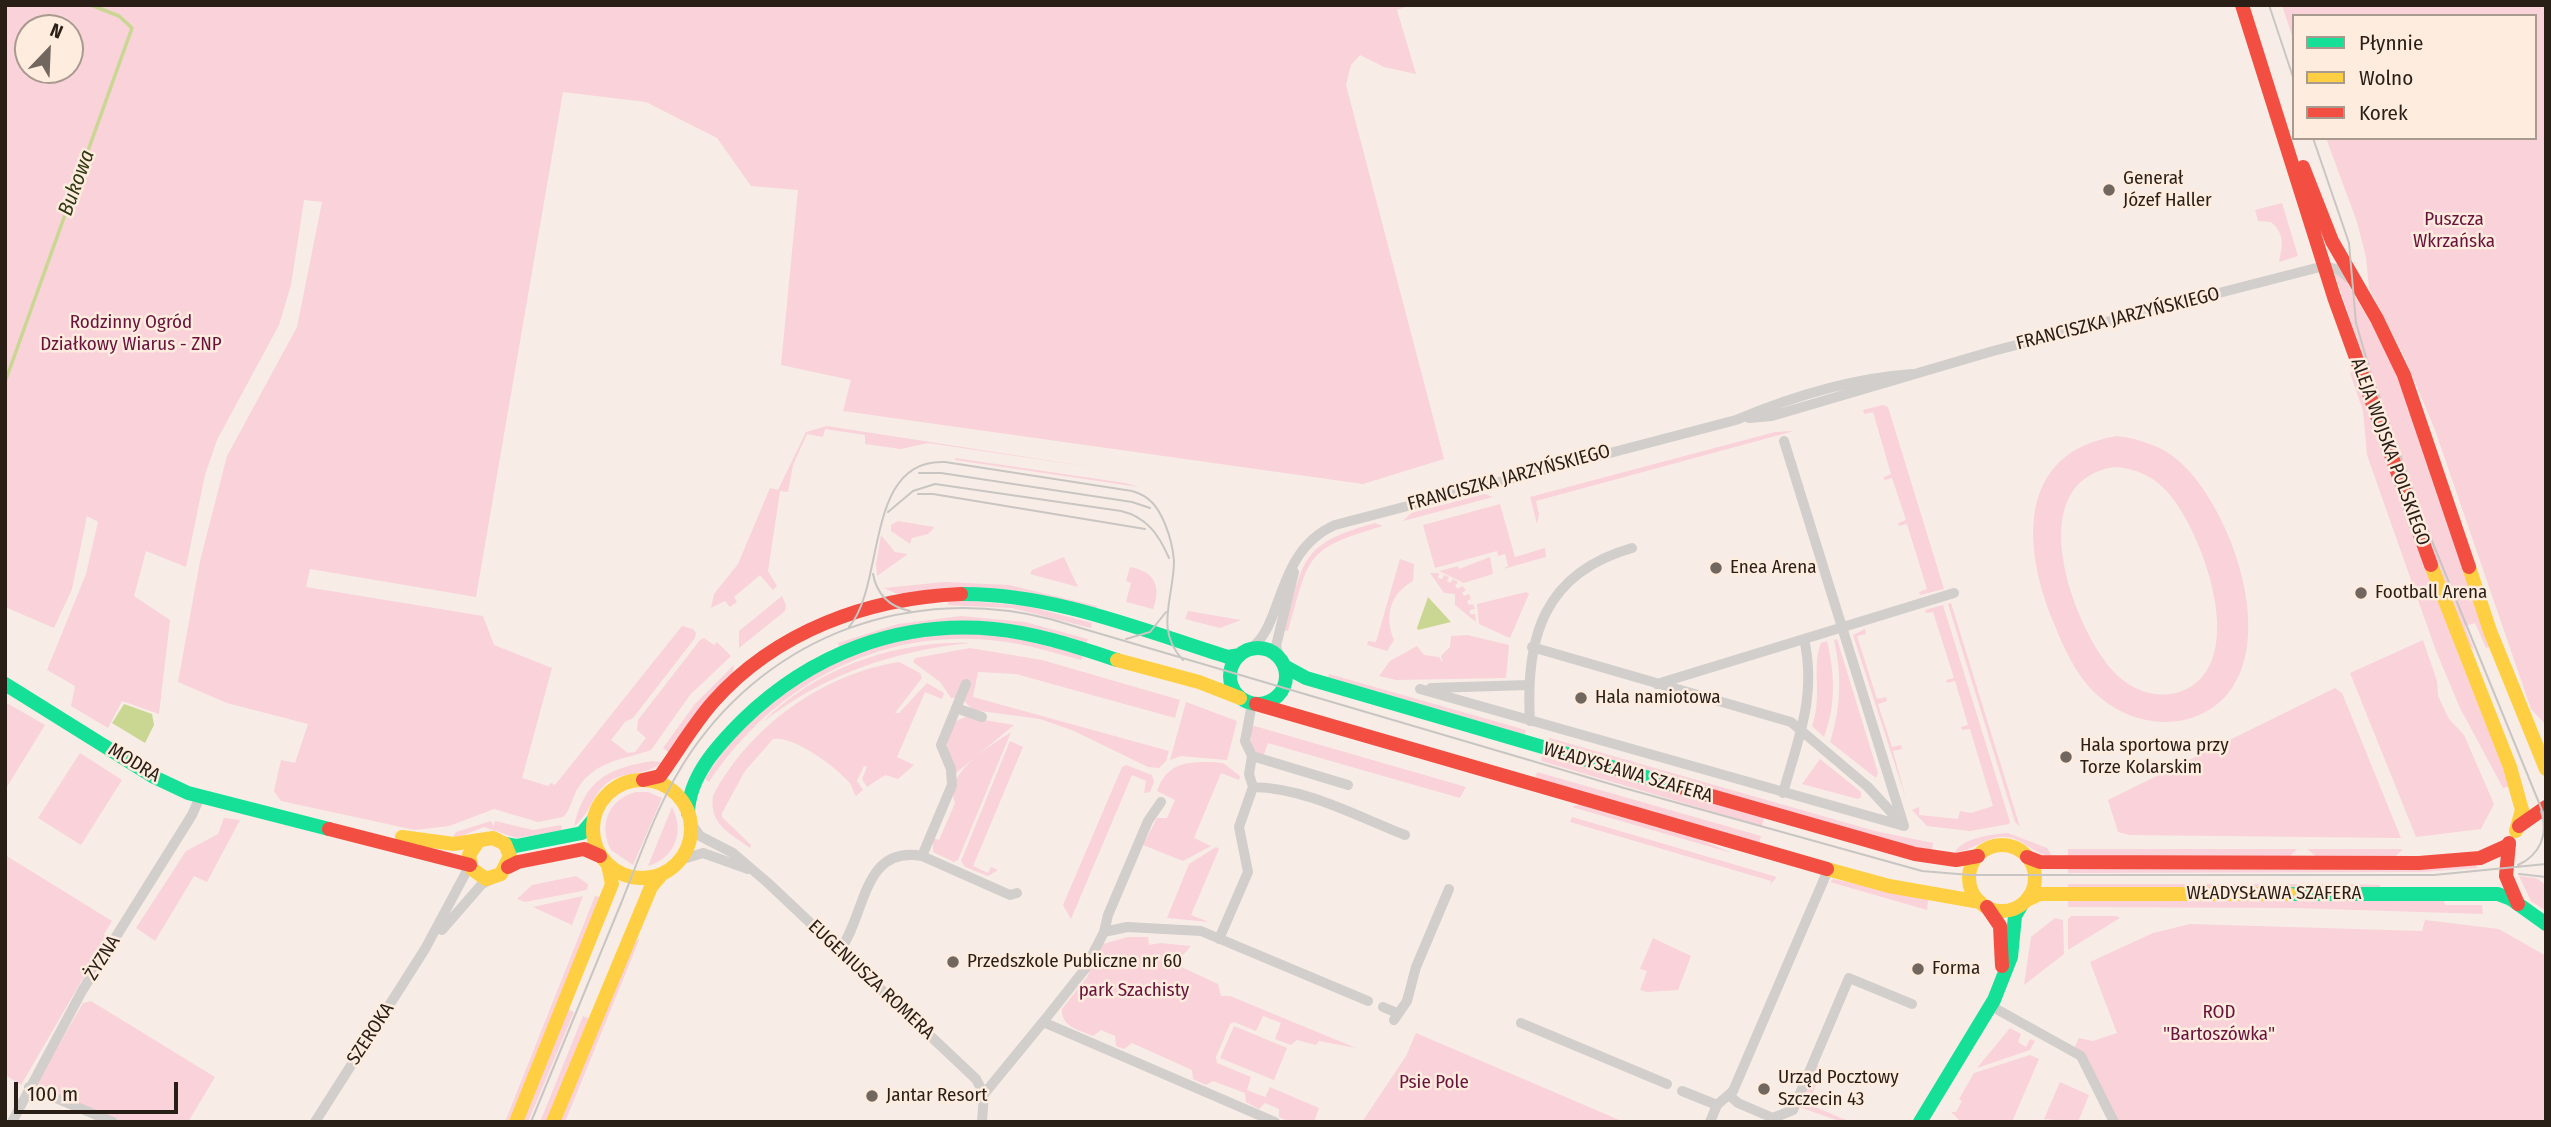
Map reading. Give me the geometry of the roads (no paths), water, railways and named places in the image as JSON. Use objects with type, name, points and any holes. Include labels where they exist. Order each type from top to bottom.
[{"type":"main road","name":"ALEJA WOJSKA POLSKIEGO","points":[[2242,5],[2324,266],[2404,496],[2510,766],[2522,810],[2516,831]]},
{"type":"main road","name":"ALEJA WOJSKA POLSKIEGO","points":[[2251,5],[2292,133]]},
{"type":"main road","name":"ALEJA WOJSKA POLSKIEGO","points":[[2294,140],[2329,237],[2396,355],[2509,681],[2546,769]]},
{"type":"main road","points":[[666,872],[638,878],[622,874],[583,849],[518,862],[492,879],[478,875],[470,865],[470,852],[479,840],[493,838],[516,846],[583,832],[601,802],[613,789],[630,781],[661,775],[704,711],[760,659],[830,619],[892,600],[959,593],[1010,597],[1060,608],[1228,657],[1243,653],[1264,649],[1282,663],[1286,679],[1282,691],[1272,701],[1249,702],[1230,678],[1233,664],[1243,653]]},
{"type":"main road","name":"WŁADYSŁAWA SZAFERA","points":[[689,817],[689,797],[706,766],[729,735],[763,701],[792,679],[830,657],[899,634],[968,627],[1027,634],[1249,702],[1828,870],[1901,890],[1968,897],[1983,904]]},
{"type":"main road","name":"WŁADYSŁAWA SZAFERA","points":[[1282,663],[1290,672],[1306,678],[1878,845],[1949,859],[1978,856]]},
{"type":"main road","name":"MODRA","points":[[5,684],[159,779],[200,797],[445,856],[470,865]]},
{"type":"main road","points":[[553,1122],[651,887],[680,860],[690,840],[689,817],[673,791],[643,780]]},
{"type":"main road","points":[[2516,900],[2505,869],[2509,845],[2526,819],[2546,807]]},
{"type":"main road","name":"MODRA","points":[[274,814],[344,824],[439,843],[460,844],[479,840]]},
{"type":"main road","points":[[516,1122],[611,886],[612,875],[594,841],[593,818]]},
{"type":"main road","points":[[505,844],[510,856],[508,867]]},
{"type":"main road","name":"WŁADYSŁAWA SZAFERA","points":[[2027,857],[2040,862],[2418,863],[2480,857],[2501,852],[2509,845]]},
{"type":"main road","points":[[1920,1122],[1991,1006],[2001,983],[2011,957],[2015,916],[2035,877],[2027,857],[2005,846],[1990,848],[1978,856],[1969,879],[1983,904],[1998,918],[2002,931],[2001,983]]},
{"type":"main road","name":"WŁADYSŁAWA SZAFERA","points":[[2024,903],[2035,895],[2054,894],[2493,894],[2516,900],[2546,924]]},
{"type":"main road","points":[[1983,904],[2003,911],[2024,903]]},
{"type":"street","name":"ALEJA WOJSKA POLSKIEGO","points":[[2324,266],[2329,237]]},
{"type":"street","points":[[2324,266],[2339,270],[2356,284]]},
{"type":"street","name":"FRANCISZKA JARZYŃSKIEGO","points":[[1243,653],[1261,638],[1296,561],[1315,537],[1348,521],[1736,420],[1772,416],[1884,385],[1912,374],[2324,266]]},
{"type":"street","points":[[1784,441],[1904,826]]},
{"type":"street","points":[[1530,721],[1528,685],[1532,648],[1550,604],[1573,577],[1601,557],[1632,548]]},
{"type":"street","name":"FRANCISZKA JARZYŃSKIEGO","points":[[1282,663],[1276,646],[1296,561]]},
{"type":"street","points":[[1657,684],[1954,593]]},
{"type":"street","points":[[1783,793],[1801,730],[1810,685],[1804,639]]},
{"type":"street","points":[[1532,648],[1791,722],[1868,786],[1904,826]]},
{"type":"street","points":[[922,856],[952,785],[951,769],[940,749],[966,684]]},
{"type":"street","points":[[1528,685],[1420,689],[1904,826]]},
{"type":"street","points":[[1219,939],[1248,872],[1239,827],[1253,787],[1249,774],[1252,756],[1245,741],[1249,702]]},
{"type":"street","points":[[956,708],[982,717]]},
{"type":"street","points":[[1252,756],[1348,785]]},
{"type":"street","points":[[1253,787],[1309,797],[1405,835]]},
{"type":"street","name":"ŻYZNA","points":[[12,1122],[82,991],[200,797]]},
{"type":"street","points":[[982,1122],[984,1094],[997,1082],[1085,969],[1104,932],[1108,915],[1148,821],[1161,802]]},
{"type":"street","name":"EUGENIUSZA ROMERA","points":[[689,817],[700,836],[730,852],[840,950],[976,1079],[984,1094]]},
{"type":"street","name":"EUGENIUSZA ROMERA","points":[[680,860],[701,853],[752,870]]},
{"type":"street","points":[[840,950],[879,866],[905,853],[922,856],[1010,895],[1017,893]]},
{"type":"street","name":"SZEROKA","points":[[315,1122],[428,946],[470,865]]},
{"type":"street","points":[[1710,1122],[1717,1105],[1730,1096],[1828,870]]},
{"type":"street","name":"SZEROKA","points":[[428,946],[482,884],[492,879]]},
{"type":"street","points":[[1382,1007],[1396,1017],[1407,1001],[1416,967],[1449,890]]},
{"type":"street","points":[[1104,932],[1127,927],[1201,931],[1368,1001]]},
{"type":"street","points":[[1730,1096],[1738,1103],[1773,1118],[1793,1110],[1849,978],[1912,1004]]},
{"type":"street","points":[[1991,1006],[2078,1053],[2087,1064],[2114,1122]]},
{"type":"street","points":[[1043,1022],[1274,1121]]},
{"type":"street","points":[[1521,1023],[1667,1084]]},
{"type":"street","points":[[29,1087],[113,1122]]},
{"type":"street","points":[[1682,1091],[1717,1105]]},
{"type":"waterway","name":"Bukowa","points":[[5,382],[132,28],[119,16],[91,5]]},
{"type":"tram line","points":[[2269,5],[2292,74]]},
{"type":"tram line","points":[[2314,140],[2349,243],[2356,323],[2370,371],[2423,519],[2546,820]]},
{"type":"tram line","points":[[849,627],[860,607],[868,583],[880,527],[889,501],[901,480],[919,466],[945,462],[1132,491],[1149,499],[1162,518],[1172,547],[1174,561],[1167,625],[1174,649],[1183,660]]},
{"type":"tram line","points":[[919,473],[941,473],[1132,502],[1150,508]]},
{"type":"tram line","points":[[888,512],[913,491],[935,484],[1121,511],[1145,522],[1161,542],[1169,558]]},
{"type":"tram line","points":[[918,494],[933,494],[1145,529]]},
{"type":"tram line","points":[[873,574],[881,594],[896,606],[910,611]]},
{"type":"tram line","points":[[531,1122],[652,825],[680,769],[724,711],[762,677],[804,649],[849,628],[897,615],[947,608],[998,610],[1050,619],[1624,788],[1922,871],[1970,875],[2434,875],[2546,864]]},
{"type":"tram line","points":[[1126,639],[1150,632],[1166,612]]},
{"type":"tram line","points":[[2518,865],[2532,856],[2541,843],[2544,828],[2541,811]]},
{"type":"tram line","points":[[2519,874],[2546,877]]},
{"type":"place","name":"Generał Józef Haller","points":[[2109,190]]},
{"type":"place","name":"Enea Arena","points":[[1716,568]]},
{"type":"place","name":"Football Arena","points":[[2361,593]]},
{"type":"place","name":"Hala namiotowa","points":[[1581,698]]},
{"type":"place","name":"Hala sportowa przy Torze Kolarskim","points":[[2066,757]]},
{"type":"place","name":"Przedszkole Publiczne nr 60","points":[[953,962]]},
{"type":"place","name":"Forma","points":[[1918,969]]},
{"type":"place","name":"Urząd Pocztowy Szczecin 43","points":[[1764,1089]]},
{"type":"place","name":"Jantar Resort","points":[[872,1096]]},
{"type":"park label","name":"Puszcza Wkrzańska","points":[[2454,231]]},
{"type":"park label","name":"Rodzinny Ogród Działkowy Wiarus - ZNP","points":[[131,334]]},
{"type":"park label","name":"park Szachisty","points":[[1134,991]]},
{"type":"park label","name":"ROD \"Bartoszówka\"","points":[[2219,1024]]},
{"type":"park label","name":"Psie Pole","points":[[1434,1083]]}]
